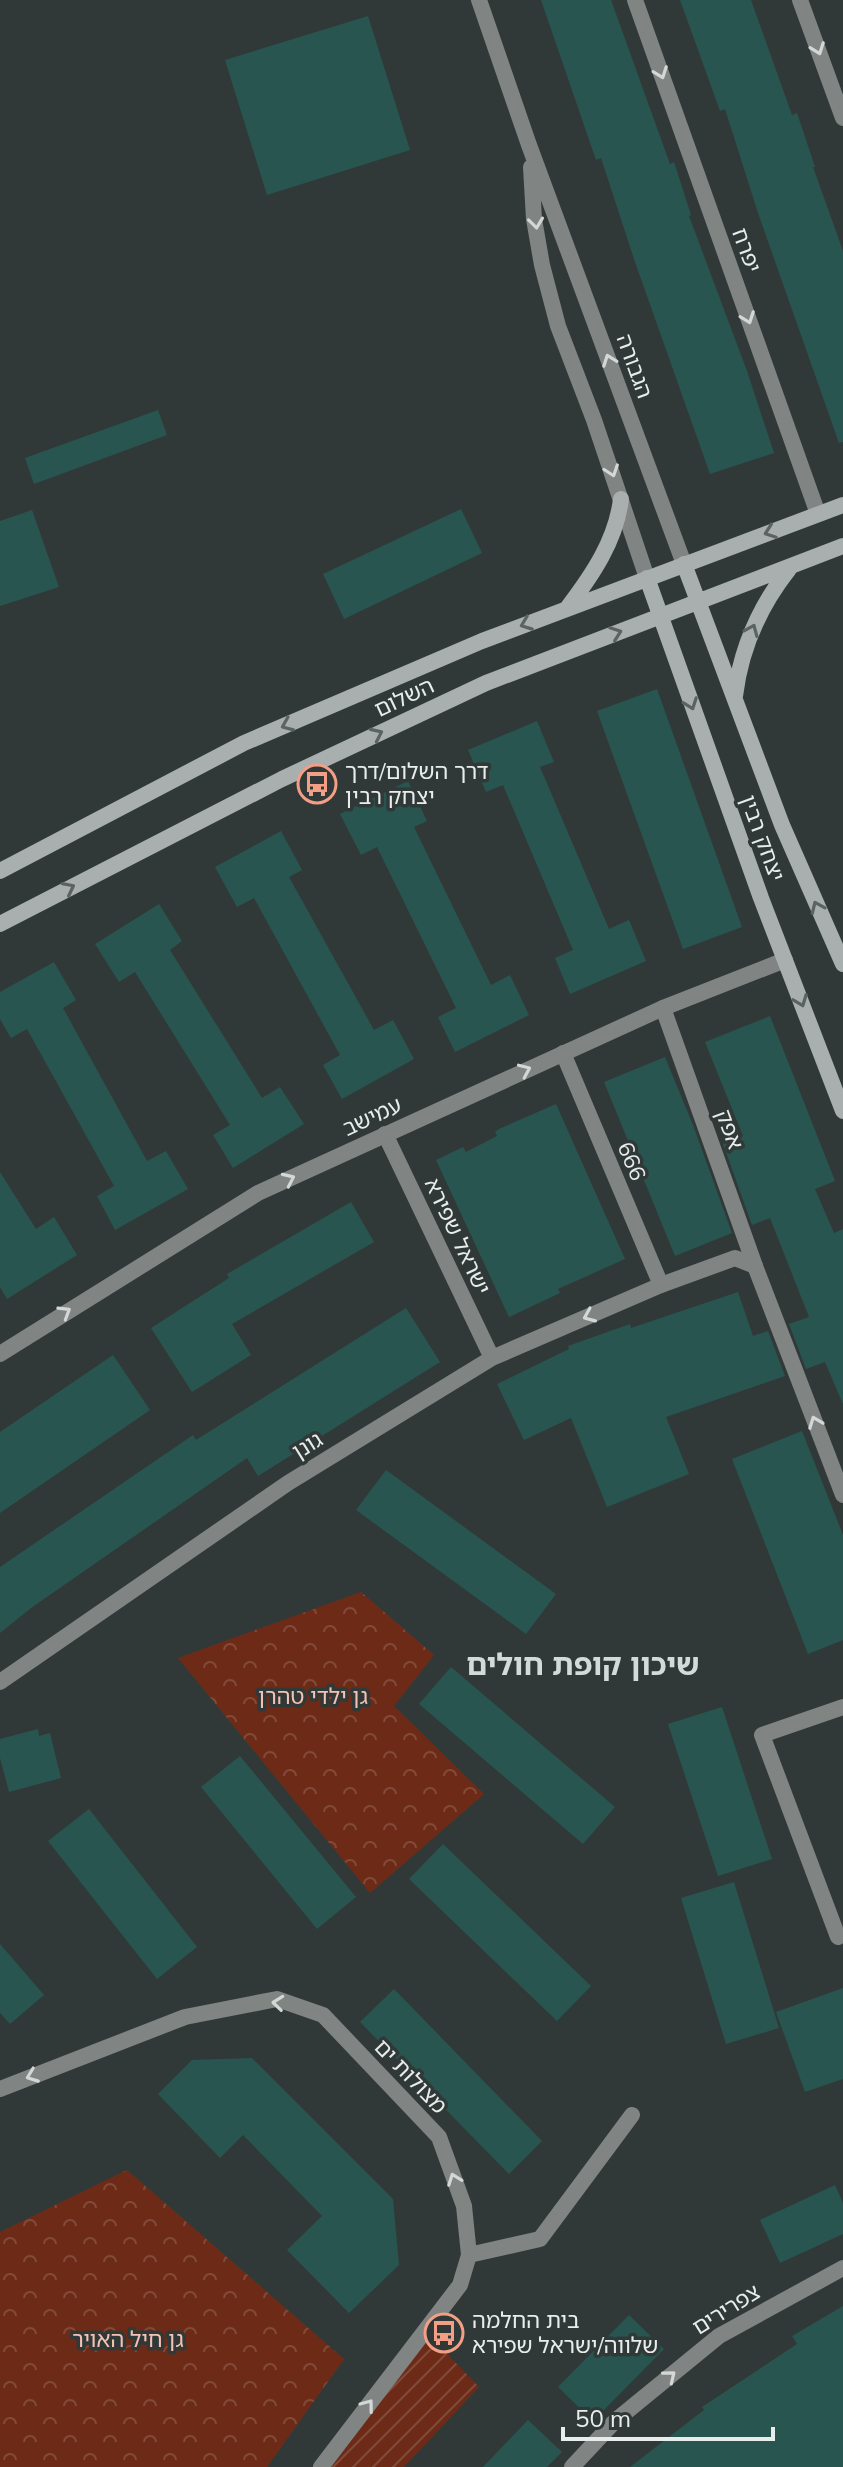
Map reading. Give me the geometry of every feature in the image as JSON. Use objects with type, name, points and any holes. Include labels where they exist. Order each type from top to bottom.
[{"type":"main road","points":[[566,608],[606,549],[617,521],[621,499]]},
{"type":"main road","name":"השלום","points":[[0,871],[244,743],[482,641],[843,505]]},
{"type":"main road","name":"השלום","points":[[0,924],[282,779],[472,690],[843,546]]},
{"type":"main road","name":"הגבורה","points":[[684,564],[698,602]]},
{"type":"main road","points":[[734,702],[744,649],[754,623],[791,566]]},
{"type":"main road","name":"יצחק רבין","points":[[647,578],[843,1111]]},
{"type":"main road","name":"יצחק רבין","points":[[698,602],[792,851],[843,964]]},
{"type":"street","name":"הגבורה","points":[[479,0],[529,145],[684,564]]},
{"type":"street","name":"יפרח","points":[[635,0],[818,514]]},
{"type":"street","points":[[800,0],[839,96],[843,118]]},
{"type":"street","name":"הגבורה","points":[[529,145],[534,219],[558,326],[647,578]]},
{"type":"street","name":"עמישב","points":[[0,1354],[258,1193],[663,1008],[785,960]]},
{"type":"street","name":"אפק","points":[[663,1008],[755,1266],[843,1495]]},
{"type":"street","name":"666","points":[[563,1053],[661,1285]]},
{"type":"street","name":"ישראל שפירא","points":[[385,1134],[492,1358]]},
{"type":"street","points":[[661,1285],[735,1258],[755,1266]]},
{"type":"street","name":"גונן","points":[[0,1682],[288,1483],[492,1358],[661,1285]]},
{"type":"street","points":[[838,1937],[762,1735],[843,1707]]},
{"type":"street","name":"מצולות ים","points":[[0,2089],[185,2017],[277,1999],[323,2015],[439,2137],[464,2206],[469,2255],[460,2285],[321,2467]]},
{"type":"street","points":[[469,2255],[540,2239],[632,2115]]},
{"type":"street","name":"צפרירים","points":[[572,2467],[615,2421],[719,2336],[843,2268]]},
{"type":"green space","name":"גן ילדי טהרן","points":[[361,1592],[434,1655],[394,1706],[484,1794],[370,1893],[178,1658]]},
{"type":"green space","name":"גן חיל האויר","points":[[127,2170],[344,2359],[267,2467],[0,2467],[0,2232]]},
{"type":"green space","points":[[427,2333],[479,2387],[404,2467],[329,2467]]},
{"type":"building","points":[[541,0],[611,0],[670,164],[674,162],[689,216],[774,453],[710,474],[601,158],[596,160]]},
{"type":"building","points":[[680,0],[751,0],[792,115],[797,113],[843,251],[843,442],[839,443],[725,109],[720,111]]},
{"type":"building","points":[[368,16],[410,150],[267,195],[225,60]]},
{"type":"building","points":[[158,410],[167,435],[34,484],[25,458]]},
{"type":"building","points":[[461,509],[482,553],[344,619],[323,574]]},
{"type":"building","points":[[32,510],[59,587],[0,606],[0,521]]},
{"type":"building","points":[[657,689],[742,927],[683,949],[597,711]]},
{"type":"building","points":[[537,721],[554,762],[540,767],[609,929],[629,920],[646,961],[570,994],[555,958],[573,950],[503,785],[486,792],[468,750]]},
{"type":"building","points":[[408,781],[427,821],[414,827],[491,985],[510,975],[529,1015],[455,1052],[438,1017],[456,1008],[377,847],[361,855],[340,814]]},
{"type":"building","points":[[281,831],[302,870],[289,877],[374,1030],[393,1020],[414,1059],[342,1099],[323,1065],[340,1055],[254,898],[237,907],[215,867]]},
{"type":"building","points":[[159,904],[182,941],[170,950],[262,1098],[280,1087],[304,1124],[233,1168],[213,1135],[230,1125],[135,972],[119,982],[95,944]]},
{"type":"building","points":[[54,962],[76,1000],[63,1008],[147,1161],[166,1151],[188,1189],[115,1230],[97,1196],[114,1186],[27,1029],[11,1038],[0,1019],[0,992]]},
{"type":"building","points":[[770,1016],[835,1181],[815,1189],[834,1233],[843,1229],[843,1404],[825,1362],[806,1369],[789,1324],[809,1317],[770,1218],[752,1225],[723,1144],[743,1136],[705,1042]]},
{"type":"building","points":[[665,1057],[732,1233],[675,1256],[604,1082]]},
{"type":"building","points":[[556,1104],[625,1259],[558,1289],[560,1293],[509,1317],[436,1160],[463,1147],[466,1152],[497,1136],[495,1132],[499,1129]]},
{"type":"building","points":[[0,1172],[36,1229],[54,1217],[77,1255],[7,1299],[0,1287]]},
{"type":"building","points":[[351,1202],[374,1242],[232,1324],[251,1355],[192,1392],[151,1328],[229,1278],[227,1274]]},
{"type":"building","points":[[738,1292],[753,1336],[768,1331],[785,1376],[666,1417],[689,1474],[607,1507],[571,1418],[524,1440],[497,1384],[569,1349],[568,1346]]},
{"type":"building","points":[[406,1308],[440,1362],[258,1476],[247,1458],[31,1608],[0,1633],[0,1567],[193,1435],[196,1440]]},
{"type":"building","points":[[113,1355],[150,1410],[0,1513],[0,1432]]},
{"type":"building","points":[[802,1431],[843,1535],[843,1640],[808,1654],[732,1459]]},
{"type":"building","points":[[386,1470],[556,1594],[526,1634],[356,1510]]},
{"type":"building","points":[[451,1667],[615,1807],[583,1844],[419,1704]]},
{"type":"building","points":[[722,1707],[772,1859],[718,1876],[668,1724]]},
{"type":"building","points":[[38,1729],[39,1736],[50,1733],[61,1778],[9,1792],[0,1758],[0,1739]]},
{"type":"building","points":[[240,1756],[356,1897],[317,1929],[201,1787]]},
{"type":"building","points":[[89,1809],[197,1947],[157,1979],[48,1841]]},
{"type":"building","points":[[443,1844],[591,1986],[557,2021],[409,1879]]},
{"type":"building","points":[[734,1882],[779,2028],[726,2044],[681,1898]]},
{"type":"building","points":[[0,1944],[44,1995],[10,2024],[0,2013]]},
{"type":"building","points":[[843,1988],[843,2079],[805,2092],[776,2012]]},
{"type":"building","points":[[394,1989],[542,2141],[509,2174],[360,2022]]},
{"type":"building","points":[[252,2058],[393,2199],[399,2265],[349,2313],[287,2250],[322,2216],[243,2135],[220,2158],[158,2094],[192,2060]]},
{"type":"building","points":[[835,2185],[843,2203],[843,2234],[780,2263],[760,2220]]},
{"type":"building","points":[[843,2306],[843,2467],[630,2467],[704,2410],[702,2407],[797,2344],[792,2336]]},
{"type":"building","points":[[629,2315],[664,2349],[593,2421],[558,2387]]},
{"type":"building","points":[[528,2420],[562,2452],[547,2467],[483,2467]]},
{"type":"place","name":"דרך השלום/דרך יצחק רבין","points":[[317,784]]},
{"type":"place","name":"בית החלמה שלווה/ישראל שפירא","points":[[444,2333]]},
{"type":"district","name":"שיכון קופת חולים","points":[[583,1664]]}]
